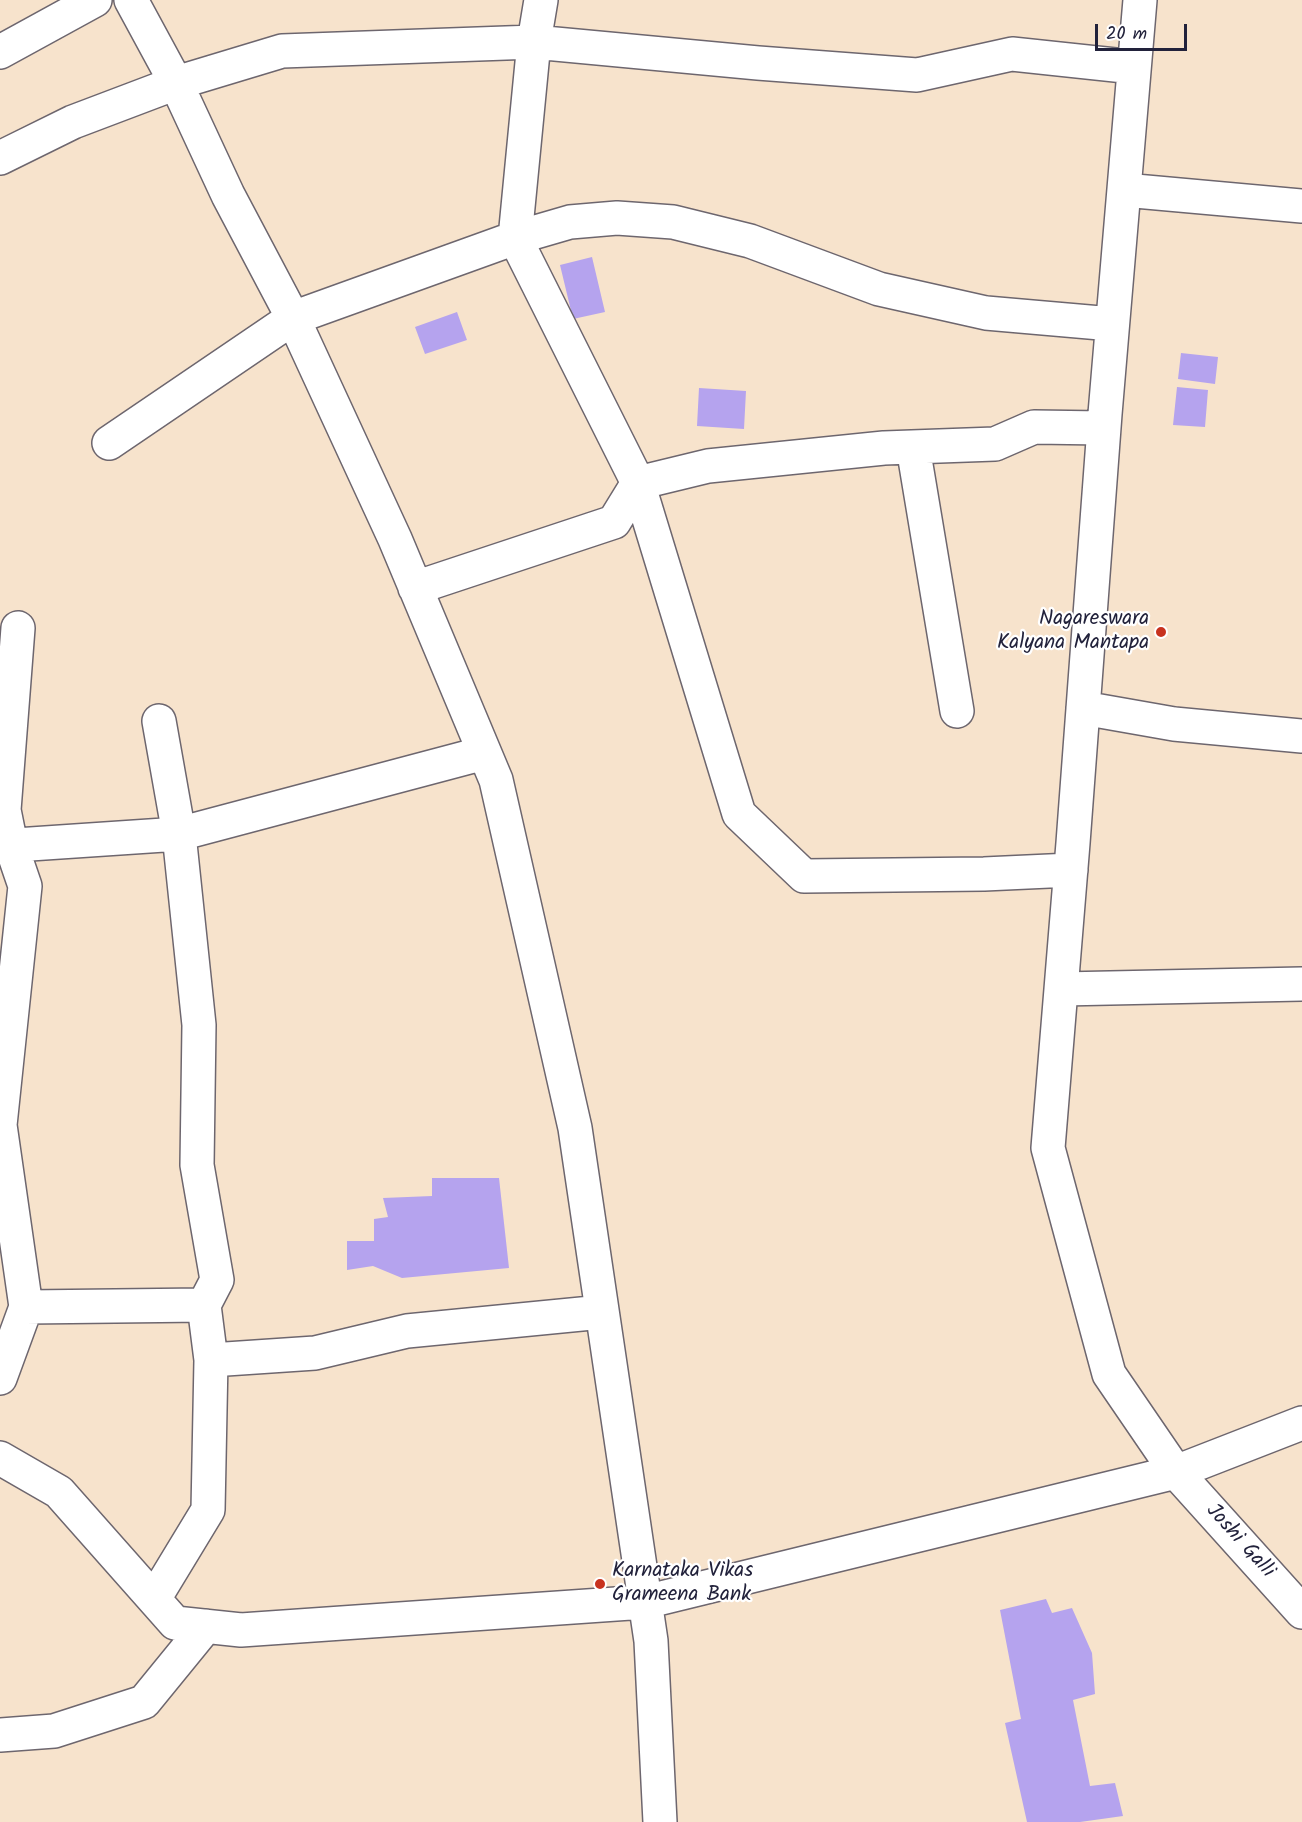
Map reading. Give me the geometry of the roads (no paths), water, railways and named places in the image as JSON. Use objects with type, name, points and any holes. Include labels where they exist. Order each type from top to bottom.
[{"type":"street","points":[[0,52],[95,0]]},
{"type":"street","points":[[131,0],[176,83],[228,195],[293,318],[395,539],[496,780],[575,1128],[651,1641],[660,1822]]},
{"type":"street","points":[[541,0],[534,42],[515,238],[638,483],[739,814],[804,876],[984,874],[1071,870]]},
{"type":"street","name":"Joshi Galli","points":[[1140,0],[1112,324],[1048,1148],[1109,1374],[1176,1472],[1302,1612]]},
{"type":"street","points":[[0,158],[73,122],[176,83],[282,51],[534,42],[917,75],[1012,54],[1134,67]]},
{"type":"street","points":[[1124,190],[1302,206]]},
{"type":"street","points":[[109,443],[293,318],[515,238],[570,222],[617,218],[673,222],[750,241],[879,289],[986,313],[1112,324]]},
{"type":"street","points":[[415,588],[614,522],[638,483],[708,466],[884,448],[994,444],[1034,427],[1104,428]]},
{"type":"street","points":[[913,447],[957,711]]},
{"type":"street","points":[[0,1378],[26,1307],[0,1125],[25,886],[5,845],[4,810],[18,628]]},
{"type":"street","points":[[1083,708],[1174,724],[1302,736]]},
{"type":"street","points":[[154,1599],[208,1510],[211,1360],[204,1305],[217,1280],[197,1165],[199,1025],[179,834],[159,721]]},
{"type":"street","points":[[5,845],[179,834],[484,753]]},
{"type":"street","points":[[1062,989],[1302,984]]},
{"type":"street","points":[[26,1307],[204,1305]]},
{"type":"street","points":[[211,1360],[315,1353],[407,1331],[602,1312]]},
{"type":"street","points":[[0,1458],[59,1492],[175,1623],[241,1630],[645,1602],[1176,1472],[1302,1423]]},
{"type":"street","points":[[0,1736],[54,1731],[144,1702],[206,1626]]},
{"type":"place","name":"Nagareswara Kalyana Mantapa","points":[[1161,632]]},
{"type":"place","name":"Karnataka Vikas Grameena Bank","points":[[600,1584]]}]
